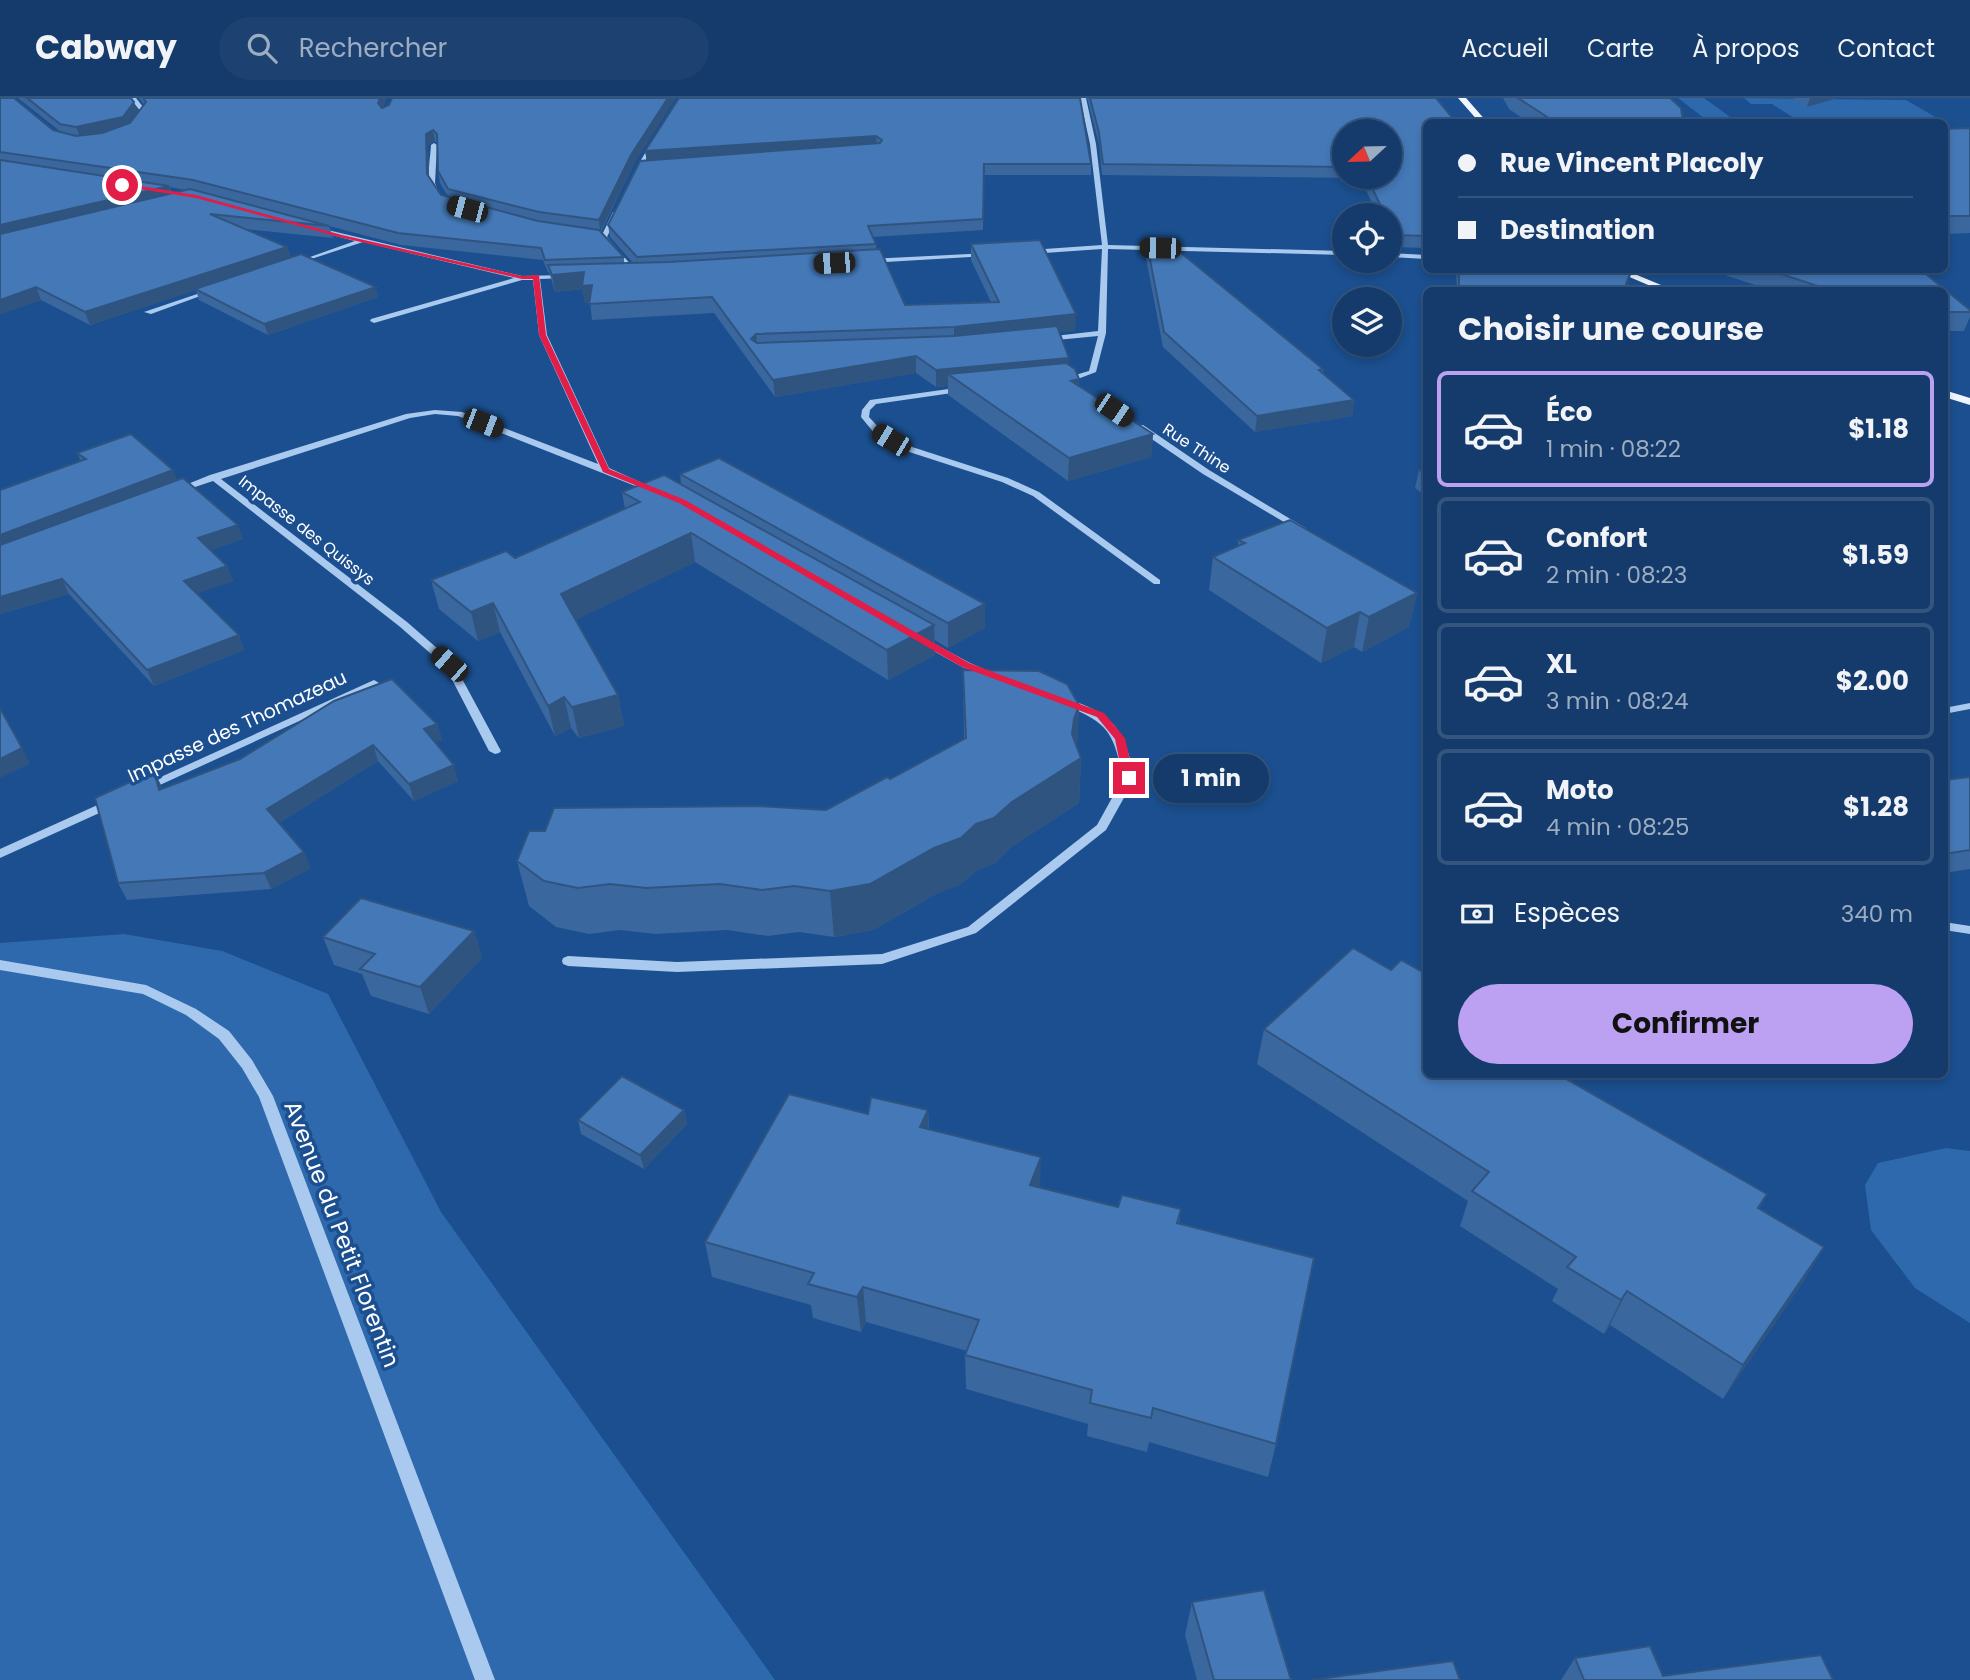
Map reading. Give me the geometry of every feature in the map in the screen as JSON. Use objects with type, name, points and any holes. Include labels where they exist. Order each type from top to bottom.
[{"type":"main road","points":[[1462,98],[1480,119]]},
{"type":"main road","points":[[1621,273],[1660,287]]},
{"type":"main road","points":[[1948,394],[1970,402]]},
{"type":"street","points":[[131,131],[144,112],[133,98]]},
{"type":"street","points":[[1056,381],[1092,372],[1102,333],[1105,247],[1093,144],[1083,98]]},
{"type":"street","points":[[628,188],[656,137]]},
{"type":"street","points":[[434,145],[432,183],[436,197],[447,204]]},
{"type":"street","points":[[638,167],[651,166]]},
{"type":"street","points":[[604,237],[617,208]]},
{"type":"street","points":[[302,225],[522,278]]},
{"type":"street","points":[[591,235],[604,237],[619,251],[636,274]]},
{"type":"street","points":[[293,265],[364,240]]},
{"type":"street","points":[[1023,252],[1105,247],[1332,253]]},
{"type":"street","points":[[861,262],[996,254]]},
{"type":"street","points":[[1402,256],[1423,257]]},
{"type":"street","points":[[624,274],[648,273]]},
{"type":"street","points":[[374,321],[522,278],[574,276]]},
{"type":"street","points":[[536,277],[542,335],[605,470]]},
{"type":"street","points":[[148,312],[214,290]]},
{"type":"street","points":[[1035,340],[1102,333]]},
{"type":"street","points":[[1068,380],[1079,387]]},
{"type":"street","points":[[969,388],[873,402],[866,410],[865,417],[878,432],[903,447],[1005,480],[1036,494],[1157,582]]},
{"type":"street","points":[[213,477],[409,416],[435,412],[459,414],[670,496]]},
{"type":"street","name":"Rue Thine","points":[[1137,426],[1206,472],[1311,534]]},
{"type":"street","name":"Impasse des Quissys","points":[[162,496],[213,477],[403,624],[449,664],[495,751]]},
{"type":"street","points":[[907,631],[966,665],[1002,679]]},
{"type":"street","name":"Impasse des Thomazeau","points":[[0,854],[374,683]]},
{"type":"street","points":[[568,961],[677,967],[882,959],[972,930],[1102,827],[1129,778],[1120,738],[1100,715],[1051,697]]},
{"type":"street","points":[[1948,710],[1970,706]]},
{"type":"street","points":[[1948,927],[1970,930]]},
{"type":"street","name":"Avenue du Petit Florentin","points":[[0,965],[146,990],[191,1012],[224,1035],[247,1064],[266,1096],[485,1680]]},
{"type":"shaded area","points":[[1678,98],[1704,98],[1733,119],[1705,119]]},
{"type":"shaded area","points":[[1744,98],[1906,100],[1939,119],[1795,119],[1772,104],[1751,104]]},
{"type":"shaded area","points":[[124,934],[222,951],[328,994],[441,1212],[775,1680],[0,1680],[0,943]]},
{"type":"shaded area","points":[[1946,1148],[1970,1151],[1970,1323],[1915,1288],[1871,1230],[1865,1185],[1878,1163]]},
{"type":"building","points":[[0,98],[14,98],[53,130],[76,136],[102,133],[130,123],[146,102],[143,98],[380,98],[378,103],[382,108],[389,105],[392,98],[668,98],[631,155],[599,220],[539,212],[448,189],[438,171],[437,134],[433,130],[426,134],[427,174],[441,195],[538,221],[599,230],[624,257],[545,260],[541,248],[398,233],[193,180],[0,152]]},
{"type":"building","points":[[27,98],[131,98],[134,102],[123,117],[76,127],[60,124]]},
{"type":"building","points":[[679,98],[1080,98],[1091,164],[984,164],[983,219],[868,226],[876,244],[637,257],[608,225],[640,161],[880,143],[882,140],[876,136],[645,151]]},
{"type":"building","points":[[1090,98],[1436,98],[1454,119],[1423,119],[1423,236],[1402,235],[1402,203],[1379,203],[1373,189],[1402,189],[1402,119],[1332,119],[1332,167],[1103,164]]},
{"type":"building","points":[[1518,98],[1670,98],[1681,108],[1683,119],[1550,119]]},
{"type":"building","points":[[1970,128],[1970,216],[1948,216],[1948,129]]},
{"type":"building","points":[[0,160],[169,186],[0,225]]},
{"type":"building","points":[[190,189],[329,226],[210,214],[287,247],[85,312],[36,287],[0,300],[0,234]]},
{"type":"building","points":[[1146,239],[1164,239],[1323,369],[1319,370],[1354,400],[1257,416],[1164,332]]},
{"type":"building","points":[[1040,240],[1076,314],[954,327],[756,334],[751,339],[757,343],[954,336],[1057,326],[1069,358],[936,370],[916,356],[773,380],[712,297],[589,304],[592,285],[582,286],[584,272],[552,275],[548,265],[669,262],[880,249],[905,305],[999,302],[971,244]]},
{"type":"building","points":[[301,254],[376,287],[264,324],[195,289]]},
{"type":"building","points":[[1459,273],[1631,273],[1626,284],[1633,287],[1459,287]]},
{"type":"building","points":[[1778,273],[1925,273],[1942,287],[1821,287]]},
{"type":"building","points":[[1948,292],[1970,310],[1948,312]]},
{"type":"building","points":[[1066,363],[1075,369],[1079,379],[1071,381],[1153,434],[1069,458],[948,374]]},
{"type":"building","points":[[131,434],[173,470],[0,535],[0,490],[86,459],[77,453]]},
{"type":"building","points":[[719,458],[985,604],[948,623],[680,474]]},
{"type":"building","points":[[664,475],[934,625],[887,650],[691,533],[561,594],[618,695],[572,707],[564,697],[548,706],[493,603],[471,612],[431,580],[506,551],[515,558],[640,502],[622,492]]},
{"type":"building","points":[[183,478],[238,525],[198,538],[227,566],[184,581],[239,635],[147,670],[62,579],[0,597],[0,545]]},
{"type":"building","points":[[1290,520],[1417,593],[1369,617],[1360,612],[1327,628],[1213,557],[1245,543],[1238,540]]},
{"type":"building","points":[[963,670],[1039,671],[1067,684],[1079,705],[1072,734],[1081,758],[1012,802],[994,818],[976,824],[961,838],[934,848],[870,884],[830,891],[794,886],[762,890],[720,884],[646,888],[610,884],[578,888],[544,881],[517,861],[529,831],[545,831],[554,808],[756,806],[826,810],[966,738]]},
{"type":"building","points":[[392,679],[437,724],[424,729],[454,765],[409,784],[373,745],[267,809],[304,852],[264,873],[118,883],[95,798],[154,771],[159,790],[240,759],[334,701]]},
{"type":"building","points":[[0,708],[22,748],[0,759]]},
{"type":"building","points":[[1970,777],[1970,850],[1948,853],[1948,780]]},
{"type":"building","points":[[361,898],[474,931],[420,987],[360,969],[375,954],[323,937]]},
{"type":"building","points":[[1353,948],[1391,970],[1401,960],[1423,972],[1423,1078],[1570,1078],[1568,1080],[1767,1194],[1758,1208],[1824,1247],[1743,1365],[1627,1291],[1621,1300],[1567,1267],[1576,1257],[1472,1191],[1489,1172],[1264,1029]]},
{"type":"building","points":[[622,1076],[684,1110],[640,1155],[578,1120]]},
{"type":"building","points":[[789,1094],[868,1114],[871,1097],[928,1110],[920,1127],[1041,1157],[1030,1185],[1118,1207],[1122,1195],[1181,1209],[1177,1223],[1314,1258],[1276,1444],[1153,1408],[1151,1418],[1090,1403],[1092,1390],[965,1355],[979,1320],[863,1287],[857,1297],[808,1284],[814,1273],[705,1242]]},
{"type":"building","points":[[1264,1590],[1291,1680],[1214,1680],[1192,1602]]},
{"type":"building","points":[[1650,1646],[1663,1676],[1821,1655],[1833,1680],[1584,1680],[1575,1658]]},
{"type":"building","points":[[1453,1661],[1460,1680],[1311,1680]]},
{"type":"route","points":[[122,185],[196,196],[341,236],[522,278],[536,277],[542,335],[605,470],[682,502],[966,665],[1100,715],[1120,738],[1129,778]]}]
